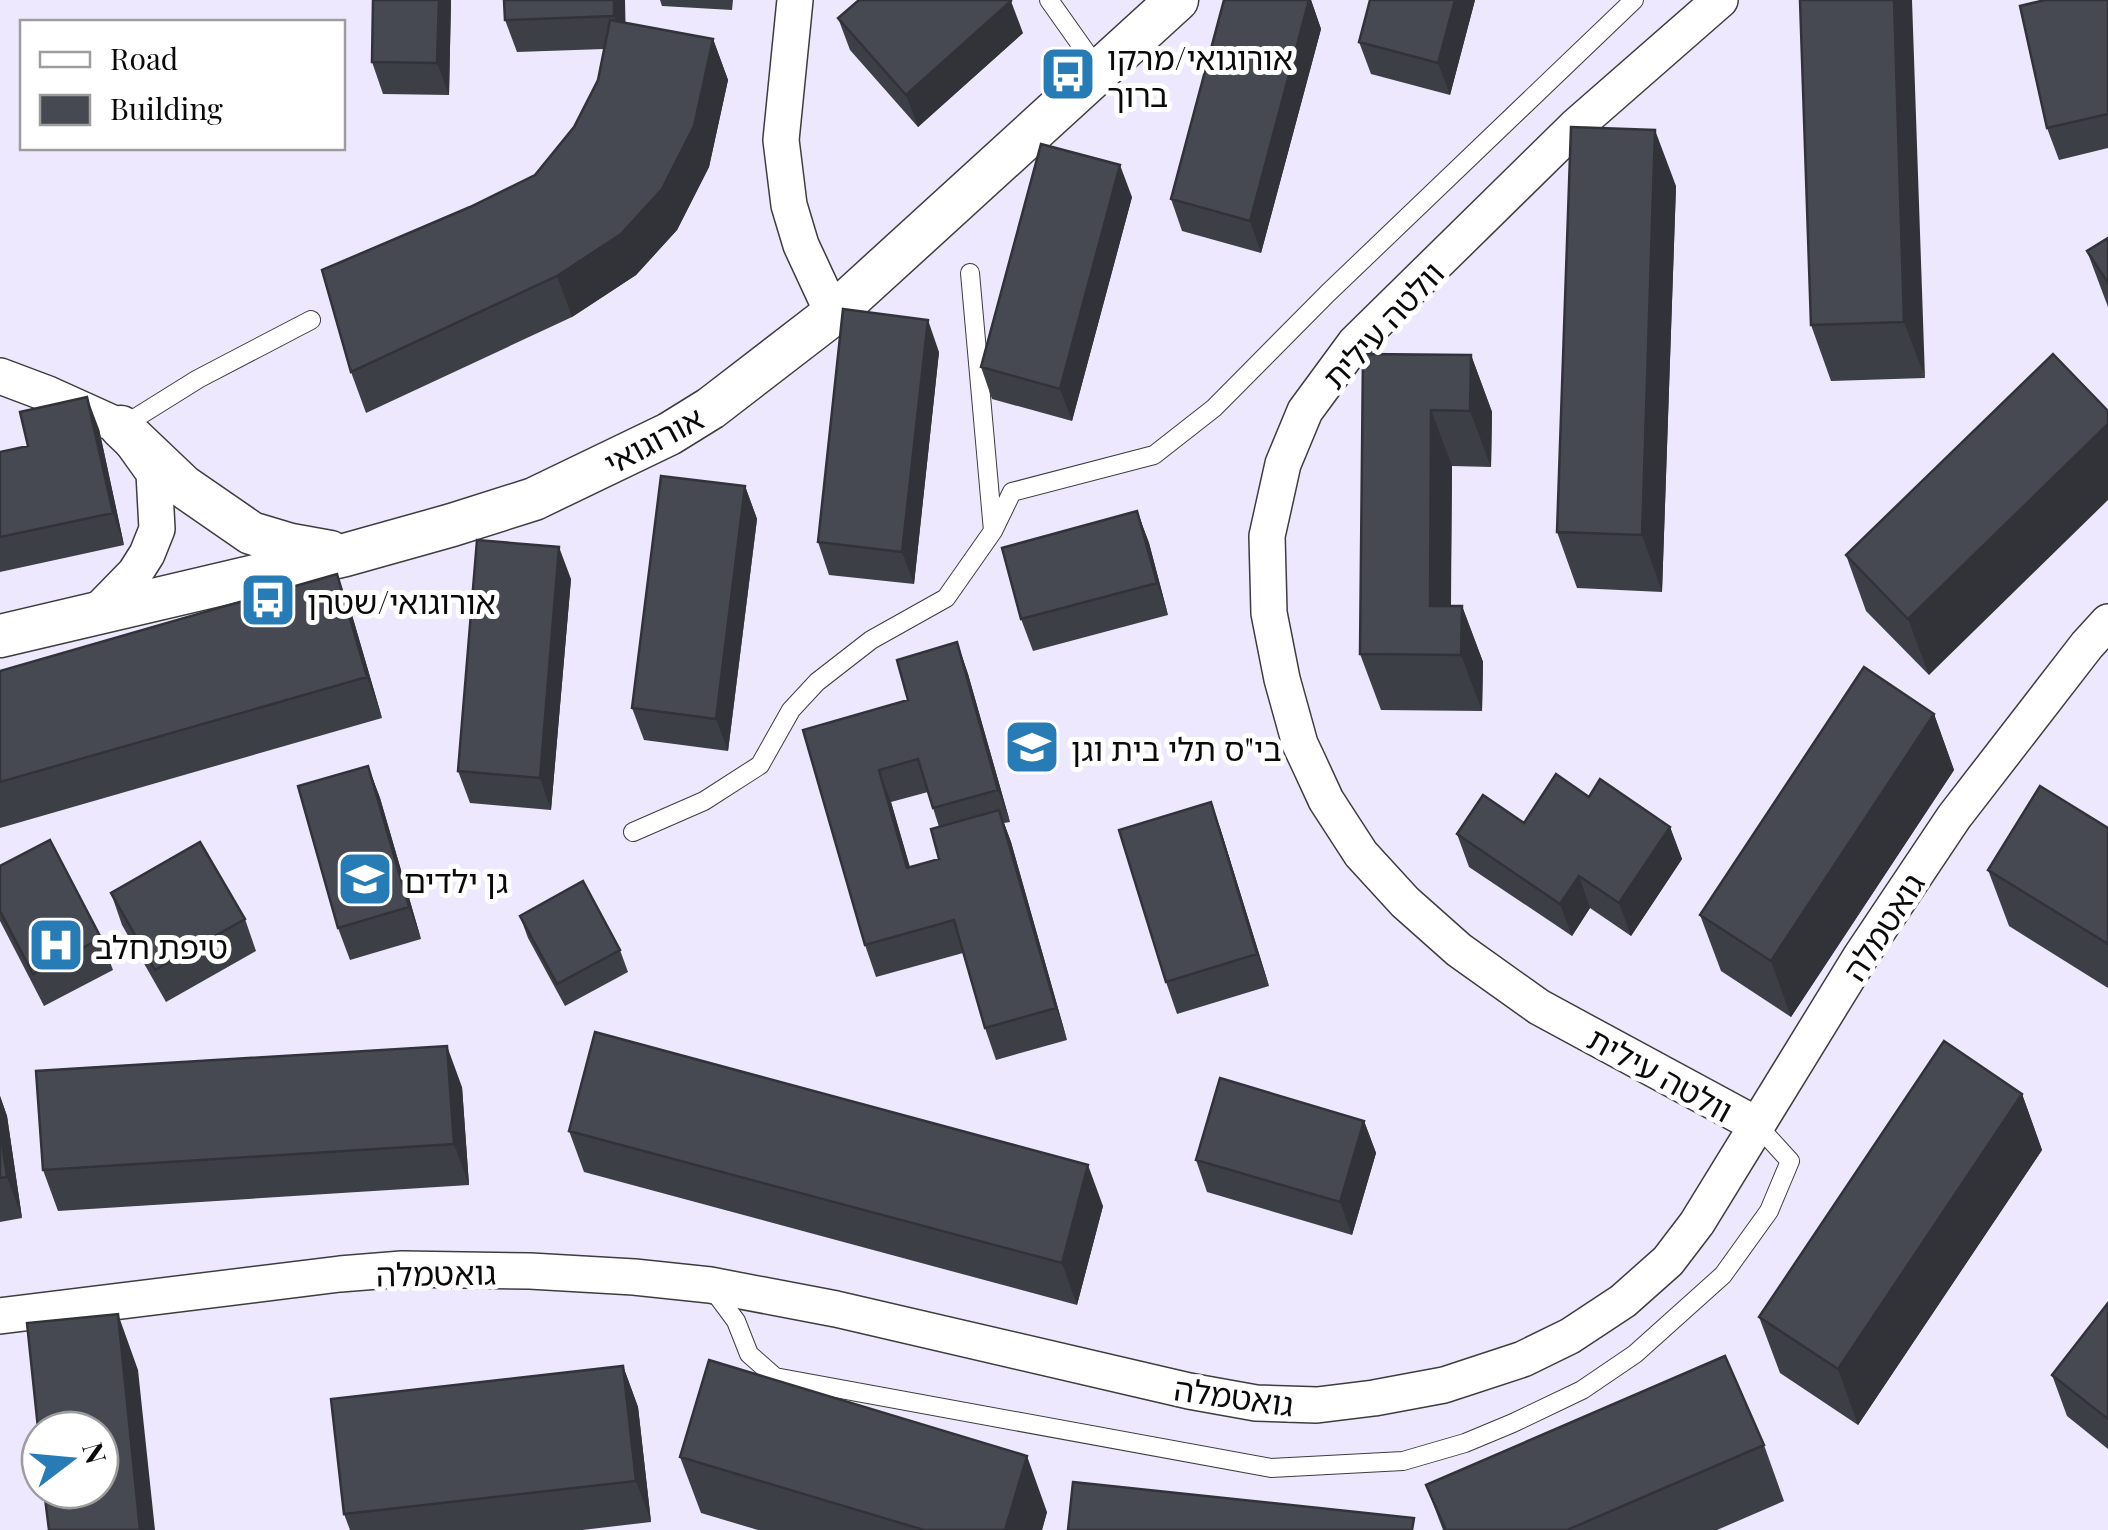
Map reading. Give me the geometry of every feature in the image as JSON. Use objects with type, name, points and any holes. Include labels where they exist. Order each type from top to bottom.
[{"type":"street","points":[[795,0],[781,140],[789,205],[800,245],[833,314]]},
{"type":"street","name":"אורוגואי","points":[[0,636],[452,526],[534,499],[669,434],[711,408],[833,314],[1176,0]]},
{"type":"street","name":"וולטה עילית","points":[[1720,0],[1576,126],[1355,343],[1305,412],[1283,464],[1268,536],[1269,612],[1300,744],[1326,800],[1362,854],[1405,902],[1459,950],[1539,1007],[1757,1125]]},
{"type":"street","points":[[0,376],[120,427],[184,486],[251,533],[345,555]]},
{"type":"street","points":[[94,614],[136,573],[157,529],[154,472],[120,427]]},
{"type":"street","name":"גואטמלה","points":[[0,1316],[340,1274],[402,1269],[543,1272],[710,1285],[836,1309],[1189,1392],[1256,1403],[1317,1406],[1374,1398],[1444,1385],[1523,1359],[1570,1336],[1623,1301],[1668,1261],[1697,1223],[1861,956],[1954,817],[2108,622]]},
{"type":"lane","points":[[1048,0],[1100,72]]},
{"type":"lane","points":[[633,832],[704,802],[760,765],[791,710],[816,682],[871,640],[946,598],[993,532],[1012,492],[1154,454],[1214,408],[1328,292],[1634,0]]},
{"type":"lane","points":[[970,273],[993,532]]},
{"type":"lane","points":[[120,427],[311,320]]},
{"type":"lane","points":[[710,1285],[736,1321],[749,1354],[776,1377],[1271,1468],[1403,1461],[1466,1443],[1582,1390],[1635,1354],[1722,1276],[1769,1212],[1790,1161],[1757,1125]]},
{"type":"building","points":[[373,0],[439,0],[437,63],[372,62]]},
{"type":"building","points":[[504,0],[614,0],[614,16],[505,20]]},
{"type":"building","points":[[859,0],[1011,1],[906,95],[838,18]]},
{"type":"building","points":[[1224,0],[1309,0],[1250,221],[1171,199]]},
{"type":"building","points":[[1370,0],[1455,0],[1438,63],[1359,42]]},
{"type":"building","points":[[1800,0],[1894,0],[1904,322],[1811,325]]},
{"type":"building","points":[[2045,0],[2108,0],[2108,114],[2047,128],[2020,6]]},
{"type":"building","points":[[610,20],[713,39],[694,126],[662,189],[621,234],[557,276],[351,372],[322,270],[535,175],[574,127],[598,80]]},
{"type":"building","points":[[1571,127],[1655,130],[1642,535],[1557,532]]},
{"type":"building","points":[[1041,144],[1120,165],[1060,389],[981,367]]},
{"type":"building","points":[[2108,238],[2108,283],[2087,251]]},
{"type":"building","points":[[843,309],[928,320],[902,552],[818,542]]},
{"type":"building","points":[[1363,354],[1471,355],[1470,411],[1431,410],[1430,606],[1462,606],[1461,655],[1360,654]]},
{"type":"building","points":[[2053,354],[2108,411],[2108,424],[1908,619],[1846,555]]},
{"type":"building","points":[[87,397],[113,513],[0,537],[0,452],[28,446],[20,412]]},
{"type":"building","points":[[661,476],[745,486],[716,719],[632,708]]},
{"type":"building","points":[[1137,511],[1157,583],[1021,619],[1002,548]]},
{"type":"building","points":[[477,540],[559,547],[540,778],[458,771]]},
{"type":"building","points":[[337,574],[367,677],[0,782],[0,671]]},
{"type":"building","points":[[957,642],[998,790],[933,808],[918,759],[879,770],[907,868],[939,859],[931,829],[999,810],[1056,1008],[985,1028],[954,920],[865,945],[803,730],[908,700],[897,660]]},
{"type":"building","points":[[1864,667],[1934,714],[1771,961],[1700,915]]},
{"type":"building","name":"גן ילדים","points":[[368,766],[409,907],[338,928],[298,786]]},
{"type":"building","points":[[1556,774],[1589,797],[1600,779],[1670,827],[1619,903],[1579,876],[1560,904],[1457,834],[1483,795],[1524,823]]},
{"type":"building","points":[[2040,786],[2108,828],[2108,944],[1988,870]]},
{"type":"building","points":[[1211,802],[1257,954],[1166,982],[1119,830]]},
{"type":"building","name":"טיפת חלב","points":[[50,840],[101,938],[33,974],[0,911],[0,866]]},
{"type":"building","points":[[200,842],[245,919],[155,970],[111,893]]},
{"type":"building","points":[[583,881],[620,950],[557,984],[520,916]]},
{"type":"building","points":[[595,1032],[1088,1165],[1062,1263],[569,1131]]},
{"type":"building","points":[[1944,1041],[2022,1094],[1838,1369],[1759,1317]]},
{"type":"building","points":[[447,1046],[454,1144],[43,1170],[36,1071]]},
{"type":"building","points":[[1220,1078],[1364,1121],[1340,1202],[1196,1160]]},
{"type":"building","points":[[0,1129],[7,1177],[0,1178]]},
{"type":"building","points":[[2108,1303],[2108,1419],[2052,1375]]},
{"type":"building","points":[[118,1314],[140,1530],[49,1530],[46,1510],[120,1510],[120,1410],[36,1410],[27,1323]]},
{"type":"building","points":[[1725,1356],[1764,1445],[1567,1530],[1446,1530],[1426,1485]]},
{"type":"building","points":[[709,1360],[1027,1456],[1005,1530],[924,1530],[680,1457]]},
{"type":"building","points":[[623,1366],[636,1481],[344,1514],[331,1399]]},
{"type":"building","points":[[1073,1482],[1414,1518],[1412,1530],[1068,1530]]},
{"type":"place","name":"אורוגואי/מרקו ברוך","points":[[1068,74]]},
{"type":"place","name":"אורוגואי/שטרן","points":[[268,600]]},
{"type":"place","name":"בי\"ס תלי בית וגן","points":[[1032,747]]},
{"type":"place","name":"גן ילדים","points":[[365,879]]},
{"type":"place","name":"טיפת חלב","points":[[56,945]]}]
